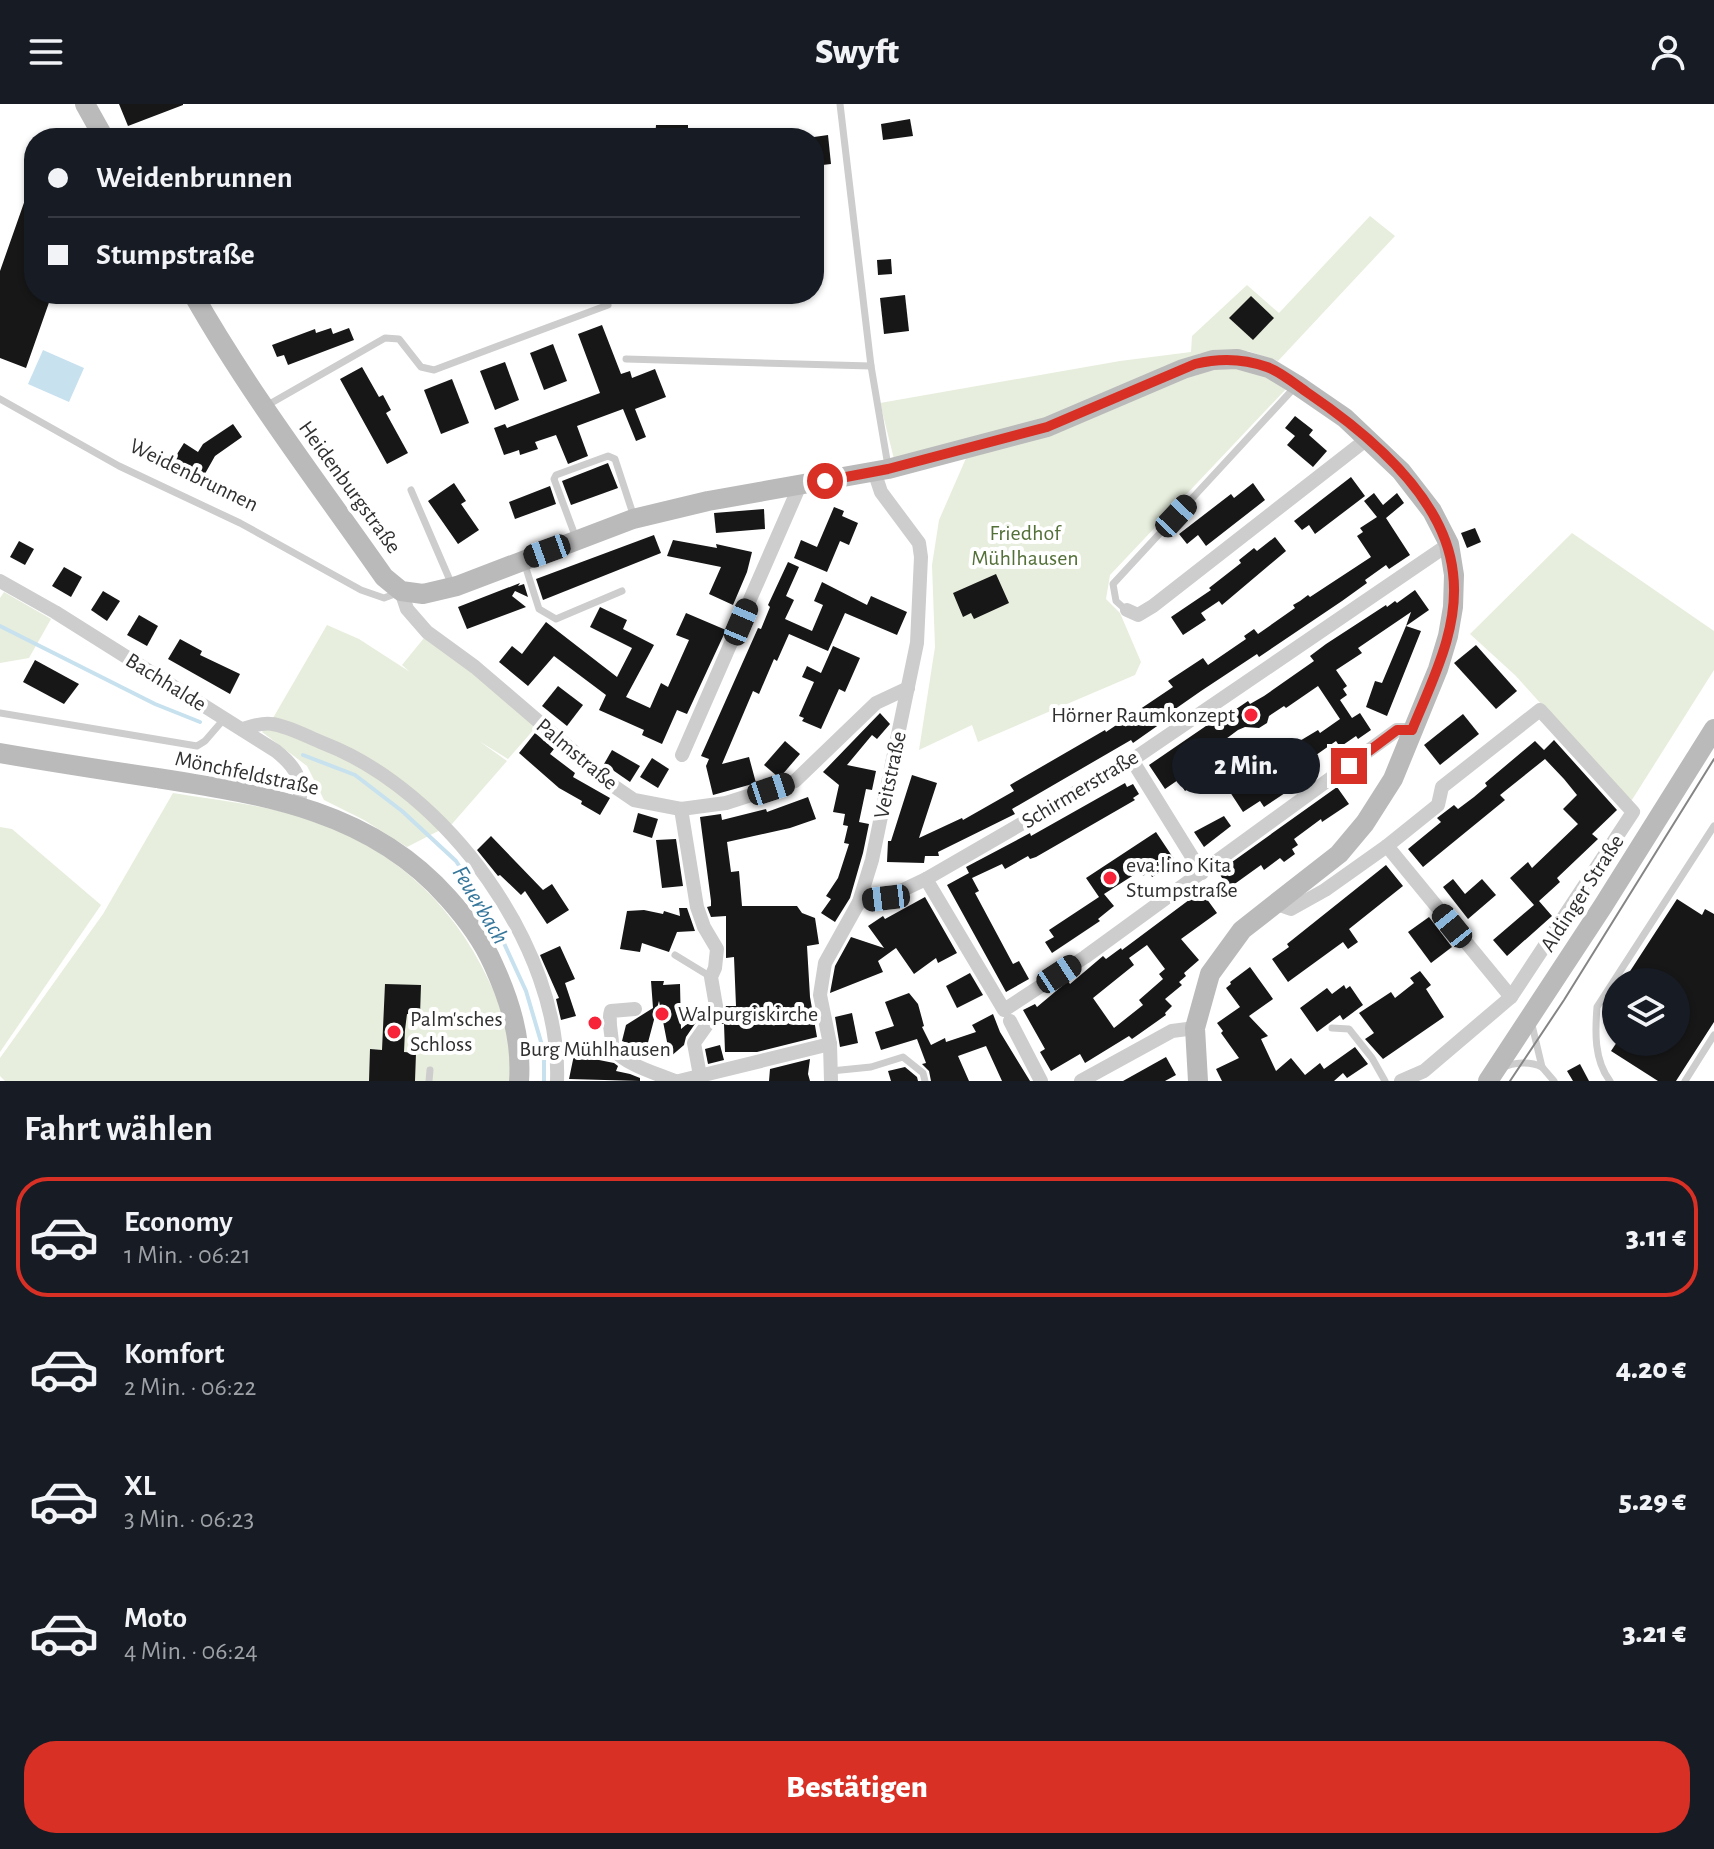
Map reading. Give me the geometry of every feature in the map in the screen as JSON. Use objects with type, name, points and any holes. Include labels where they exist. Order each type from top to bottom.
[{"type":"street","points":[[85,104],[98,128]]},
{"type":"street","name":"Heidenburgstraße","points":[[199,304],[264,407],[384,577],[401,591]]},
{"type":"street","name":"Weidenbrunnen","points":[[401,591],[423,594],[453,587],[635,518],[708,501],[881,470],[1047,427],[1183,369],[1213,360],[1237,359],[1269,368],[1297,385],[1345,418],[1409,481],[1432,511],[1449,544],[1454,575],[1453,607],[1438,669],[1393,779],[1365,823],[1339,854],[1242,930],[1210,974],[1195,1028],[1198,1081]]},
{"type":"street","points":[[1127,610],[1138,615],[1153,606],[1367,439]]},
{"type":"street","name":"Veitstraße","points":[[831,1076],[830,1044],[820,995],[825,963],[859,902],[872,860],[917,643],[919,543],[881,492],[881,470]]},
{"type":"street","points":[[682,755],[800,485]]},
{"type":"street","name":"Schirmerstraße","points":[[859,902],[886,898],[926,879],[1132,760],[1449,544]]},
{"type":"street","name":"Bachhalde","points":[[0,581],[276,751],[298,773],[302,789],[299,805]]},
{"type":"street","name":"Palmstraße","points":[[401,591],[407,609],[427,632],[475,667],[615,787],[634,800],[681,809],[726,803],[795,781],[876,703],[908,688]]},
{"type":"street","name":"Aldinger Straße","points":[[1387,846],[1438,805],[1442,787],[1540,710],[1633,812],[1511,997],[1424,1071],[1401,1081]]},
{"type":"street","points":[[242,729],[272,724],[344,751],[415,799],[449,829],[500,901],[534,961],[546,992],[556,1036],[557,1081]]},
{"type":"street","name":"Aldinger Straße","points":[[1491,1077],[1714,729]]},
{"type":"street","points":[[1007,1015],[1397,730],[1412,730]]},
{"type":"street","name":"Mönchfeldstraße","points":[[0,753],[209,786],[299,805],[365,832],[403,856],[433,881],[484,944],[513,1015],[519,1043],[519,1081]]},
{"type":"street","points":[[1132,760],[1202,873]]},
{"type":"street","points":[[681,809],[685,818],[697,907],[717,949],[711,977],[716,1006],[694,1043],[701,1079]]},
{"type":"street","points":[[1277,904],[1291,909],[1325,890],[1387,846],[1511,997]]},
{"type":"street","points":[[926,879],[1007,1015],[1041,1081]]},
{"type":"street","points":[[635,1009],[611,1011],[612,1048],[636,1066],[677,1081],[701,1079],[830,1044]]},
{"type":"street","points":[[1081,1081],[1172,1031],[1195,1028]]},
{"type":"lane","points":[[840,104],[881,470]]},
{"type":"lane","name":"Heidenburgstraße","points":[[264,407],[385,338],[399,339],[421,367],[434,370],[608,305]]},
{"type":"lane","points":[[626,359],[871,366]]},
{"type":"lane","points":[[1127,610],[1116,601],[1113,584],[1297,385]]},
{"type":"lane","name":"Weidenbrunnen","points":[[0,399],[119,466],[240,523],[361,590],[384,598],[401,591]]},
{"type":"lane","points":[[577,540],[554,479],[556,475],[608,456],[615,459],[635,518]]},
{"type":"lane","points":[[411,490],[453,587]]},
{"type":"lane","points":[[523,560],[539,609],[556,619],[622,591]]},
{"type":"lane","points":[[0,713],[197,746],[225,719]]},
{"type":"lane","points":[[1610,1081],[1601,1069],[1596,1032],[1597,1007],[1714,826]]},
{"type":"lane","points":[[675,955],[711,977]]},
{"type":"lane","points":[[1531,1017],[1542,1067]]},
{"type":"lane","points":[[1332,1028],[1349,1029],[1372,1058],[1385,1081]]},
{"type":"lane","points":[[1685,1081],[1714,1035]]},
{"type":"lane","points":[[831,1076],[903,1057],[923,1073],[925,1081]]},
{"type":"lane","points":[[1491,1077],[1508,1065],[1534,1063],[1554,1081]]},
{"type":"lane","points":[[429,1081],[430,1070]]},
{"type":"green space","points":[[1370,216],[1395,236],[1278,361],[1248,351],[1201,353],[1059,416],[894,459],[880,403],[1120,361],[1191,352],[1192,336],[1247,285],[1279,313]]},
{"type":"green space","name":"Friedhof Mühlhausen","points":[[1236,367],[1263,375],[1286,389],[1110,575],[1106,599],[1120,613],[1141,662],[1135,675],[978,742],[972,725],[919,750],[935,647],[932,565],[939,520],[967,456],[1199,369]]},
{"type":"green space","points":[[1572,533],[1714,631],[1714,670],[1630,803],[1516,676],[1470,634]]},
{"type":"green space","points":[[4,592],[51,619],[29,658],[0,663],[0,598]]},
{"type":"green space","points":[[327,625],[359,639],[410,672],[402,665],[424,638],[472,672],[536,727],[508,759],[479,741],[507,761],[452,824],[407,847],[324,800],[307,766],[262,732]]},
{"type":"green space","points":[[173,793],[267,808],[330,827],[360,841],[412,878],[456,924],[489,981],[510,1037],[509,1081],[5,1081],[0,1076],[0,1058],[103,914]]},
{"type":"green space","points":[[0,827],[12,829],[101,905],[0,1052]]},
{"type":"water","points":[[43,350],[84,368],[69,402],[28,384]]},
{"type":"building","points":[[119,104],[183,104],[183,105],[128,126]]},
{"type":"building","points":[[910,119],[913,136],[883,140],[881,124]]},
{"type":"building","points":[[656,125],[688,125],[688,128],[656,128]]},
{"type":"building","points":[[828,135],[831,164],[824,165],[824,136]]},
{"type":"building","points":[[24,203],[24,304],[48,304],[26,368],[0,358],[0,271]]},
{"type":"building","points":[[891,259],[892,274],[878,275],[877,260]]},
{"type":"building","points":[[905,295],[909,331],[884,334],[880,298]]},
{"type":"building","points":[[1251,296],[1274,318],[1253,340],[1229,318]]},
{"type":"building","points":[[602,325],[621,374],[630,371],[632,378],[655,369],[666,397],[635,409],[646,437],[636,441],[623,409],[577,426],[588,456],[568,464],[556,435],[535,442],[538,449],[520,455],[519,450],[504,455],[494,428],[505,424],[507,428],[600,393],[578,334]]},
{"type":"building","points":[[331,328],[333,334],[349,328],[354,340],[288,365],[284,355],[277,357],[272,345],[315,329],[316,333]]},
{"type":"building","points":[[553,344],[567,381],[544,390],[530,353]]},
{"type":"building","points":[[505,362],[519,400],[495,410],[480,371]]},
{"type":"building","points":[[362,367],[379,397],[383,395],[391,410],[386,413],[408,453],[387,464],[340,379]]},
{"type":"building","points":[[452,379],[469,423],[441,434],[424,390]]},
{"type":"building","points":[[1295,416],[1313,430],[1309,435],[1327,451],[1313,467],[1287,445],[1295,436],[1285,428]]},
{"type":"building","points":[[233,424],[242,437],[215,456],[202,479],[172,462],[184,443],[198,452],[203,444]]},
{"type":"building","points":[[608,463],[618,488],[571,505],[562,481]]},
{"type":"building","points":[[1351,477],[1365,496],[1315,534],[1309,525],[1302,530],[1294,521]]},
{"type":"building","points":[[454,483],[466,501],[461,504],[479,530],[458,544],[428,501]]},
{"type":"building","points":[[1253,483],[1265,500],[1206,546],[1198,535],[1187,544],[1179,534],[1231,494],[1234,498]]},
{"type":"building","points":[[550,486],[556,504],[515,519],[509,502]]},
{"type":"building","points":[[1374,493],[1383,505],[1397,493],[1404,503],[1386,518],[1410,555],[1389,569],[1386,565],[1342,601],[1259,657],[1257,654],[1201,691],[1133,743],[1131,740],[1012,809],[1015,814],[938,852],[939,856],[925,856],[924,863],[887,862],[888,841],[891,841],[912,775],[937,783],[919,838],[963,820],[1014,791],[1010,785],[1106,732],[1173,687],[1168,681],[1203,658],[1208,665],[1246,639],[1244,636],[1254,629],[1258,634],[1295,608],[1293,605],[1371,557],[1357,536],[1363,532],[1360,528],[1377,517],[1364,501]]},
{"type":"building","points":[[834,507],[844,511],[842,516],[858,523],[849,545],[840,541],[827,572],[794,558],[801,540],[817,547]]},
{"type":"building","points":[[764,509],[765,529],[716,533],[714,513]]},
{"type":"building","points":[[1475,528],[1481,542],[1467,548],[1461,533]]},
{"type":"building","points":[[654,535],[661,553],[543,600],[536,579]]},
{"type":"building","points":[[1275,537],[1286,551],[1222,605],[1219,601],[1201,613],[1206,620],[1183,635],[1171,617],[1211,590],[1209,588],[1241,563],[1239,560],[1254,548],[1257,551]]},
{"type":"building","points":[[673,540],[717,548],[716,544],[752,552],[733,605],[709,594],[721,567],[667,556]]},
{"type":"building","points":[[19,541],[34,549],[25,565],[10,557]]},
{"type":"building","points":[[788,562],[799,567],[786,596],[794,600],[785,619],[812,631],[823,605],[814,601],[822,582],[867,605],[871,596],[907,612],[897,635],[845,613],[828,651],[789,634],[759,694],[753,691],[722,764],[749,757],[756,783],[713,795],[706,766],[709,759],[701,756],[758,628],[761,629],[770,607],[768,605]]},
{"type":"building","points":[[64,567],[82,577],[71,597],[52,586]]},
{"type":"building","points":[[996,574],[1009,603],[974,619],[971,613],[963,617],[953,593]]},
{"type":"building","points":[[520,583],[518,586],[524,584],[528,597],[515,591],[512,596],[526,607],[467,629],[458,607]]},
{"type":"building","points":[[1415,590],[1429,610],[1406,626],[1411,612],[1358,648],[1362,653],[1336,670],[1347,686],[1343,689],[1347,695],[1340,700],[1352,718],[1360,713],[1371,730],[1340,747],[1336,741],[1309,760],[1315,768],[1289,786],[1291,789],[1264,807],[1260,801],[1243,812],[1228,789],[1283,751],[1318,730],[1320,733],[1340,719],[1318,686],[1269,716],[1267,723],[1259,728],[1238,730],[1207,753],[1210,758],[1191,771],[1199,782],[1185,791],[1178,780],[1165,789],[1149,765],[1222,715],[1223,718],[1248,701],[1250,704],[1264,696],[1314,661],[1310,656],[1326,644]]},
{"type":"building","points":[[103,591],[120,601],[107,621],[91,610]]},
{"type":"building","points":[[600,607],[627,620],[623,629],[654,645],[626,697],[650,708],[661,683],[668,687],[689,640],[676,635],[686,613],[726,630],[687,714],[677,710],[662,744],[642,735],[644,730],[599,710],[606,695],[554,656],[528,686],[499,662],[512,646],[522,654],[546,622],[617,677],[632,648],[590,627]]},
{"type":"building","points":[[139,615],[158,626],[147,646],[127,635]]},
{"type":"building","points":[[1406,626],[1421,631],[1387,716],[1366,707],[1375,681],[1382,683]]},
{"type":"building","points":[[180,639],[202,651],[200,655],[240,674],[230,694],[168,659]]},
{"type":"building","points":[[1476,645],[1517,691],[1496,709],[1454,663]]},
{"type":"building","points":[[833,646],[860,658],[845,692],[839,689],[821,729],[802,721],[804,718],[799,716],[814,682],[802,677],[807,666],[821,673]]},
{"type":"building","points":[[35,660],[79,684],[64,704],[23,682]]},
{"type":"building","points":[[558,686],[583,705],[567,726],[542,706]]},
{"type":"building","points":[[880,713],[890,724],[877,739],[872,735],[847,765],[876,771],[872,790],[866,789],[859,822],[869,824],[863,853],[850,898],[835,922],[821,913],[831,899],[826,896],[838,878],[849,844],[844,843],[848,826],[843,825],[845,814],[833,812],[839,785],[823,772]]},
{"type":"building","points":[[1463,714],[1479,734],[1440,765],[1424,745]]},
{"type":"building","points":[[535,733],[554,749],[550,754],[575,773],[573,777],[610,798],[600,815],[559,788],[519,753]]},
{"type":"building","points":[[1554,740],[1617,810],[1592,834],[1598,839],[1557,878],[1560,882],[1539,901],[1552,916],[1507,956],[1493,940],[1534,905],[1510,878],[1528,862],[1532,868],[1578,824],[1563,809],[1577,795],[1564,779],[1545,759],[1500,795],[1505,800],[1423,867],[1408,849],[1441,822],[1437,818],[1454,805],[1458,809],[1474,797],[1487,786],[1485,783],[1535,741],[1544,750]]},
{"type":"building","points":[[785,741],[800,754],[782,775],[777,776],[764,765]]},
{"type":"building","points":[[612,750],[640,766],[630,782],[604,764]]},
{"type":"building","points":[[652,758],[669,769],[658,788],[640,777]]},
{"type":"building","points":[[1125,783],[1127,787],[1133,784],[1139,794],[1133,798],[1135,800],[1036,857],[1030,859],[1028,856],[1005,869],[1002,864],[972,878],[979,891],[975,893],[1013,964],[1019,961],[1029,979],[1006,992],[947,885],[969,873],[966,867],[1030,833],[1031,836]]},
{"type":"building","points":[[1337,787],[1349,804],[1294,839],[1298,845],[1292,849],[1295,854],[1284,862],[1280,858],[1264,870],[1261,865],[1229,888],[1218,872]]},
{"type":"building","points":[[808,797],[816,819],[727,842],[731,872],[739,871],[742,906],[797,906],[802,913],[815,918],[819,944],[807,946],[810,997],[817,1037],[757,1052],[725,1052],[724,1024],[720,1024],[726,1006],[736,1006],[734,957],[726,958],[726,916],[711,917],[707,907],[711,906],[711,901],[700,817],[721,814],[722,820],[766,809],[767,812]]},
{"type":"building","points":[[638,813],[658,819],[652,838],[633,832]]},
{"type":"building","points":[[1224,816],[1231,826],[1204,847],[1194,832]]},
{"type":"building","points":[[1156,832],[1176,862],[1152,877],[1149,872],[1143,876],[1140,871],[1104,894],[1114,906],[1098,919],[1100,921],[1052,953],[1045,942],[1054,937],[1049,930],[1099,897],[1086,878]]},
{"type":"building","points":[[491,836],[543,890],[552,884],[569,910],[547,924],[525,891],[521,895],[498,876],[477,850]]},
{"type":"building","points":[[676,839],[683,886],[662,888],[656,840]]},
{"type":"building","points":[[1386,865],[1403,886],[1349,929],[1358,942],[1348,949],[1343,942],[1288,982],[1272,959]]},
{"type":"building","points":[[1453,879],[1465,894],[1482,879],[1496,895],[1468,919],[1443,887]]},
{"type":"building","points":[[1201,891],[1217,913],[1181,939],[1199,960],[1184,973],[1186,976],[1179,982],[1182,985],[1165,999],[1172,1006],[1166,1015],[1132,1039],[1129,1036],[1085,1063],[1080,1054],[1051,1071],[1040,1052],[1045,1049],[1023,1010],[1035,1004],[1037,1007],[1103,956],[1106,959]],"holes":[[[1147,945],[1165,969],[1159,974],[1163,979],[1139,1000],[1143,1005],[1114,1028],[1093,998],[1134,965],[1129,958]]]},
{"type":"building","points":[[925,897],[957,953],[938,963],[936,958],[914,974],[896,948],[878,961],[883,972],[830,993],[835,966],[851,937],[884,948],[868,926]]},
{"type":"building","points":[[1677,899],[1702,915],[1705,909],[1714,914],[1714,1022],[1676,1081],[1658,1081],[1619,1056],[1690,1056],[1690,968],[1632,968]]},
{"type":"building","points":[[679,908],[687,908],[695,931],[677,932],[669,952],[642,943],[640,952],[620,949],[627,911],[644,910],[663,914],[664,911],[680,916]]},
{"type":"building","points":[[1429,917],[1452,947],[1431,963],[1408,932]]},
{"type":"building","points":[[560,946],[575,979],[565,983],[576,1016],[561,1020],[556,999],[559,998],[540,955]]},
{"type":"building","points":[[1250,967],[1273,999],[1249,1016],[1268,1036],[1261,1039],[1276,1071],[1291,1058],[1305,1075],[1320,1063],[1324,1069],[1355,1047],[1368,1064],[1347,1078],[1343,1073],[1334,1081],[1222,1081],[1216,1069],[1239,1058],[1217,1023],[1240,1007],[1226,988]]},
{"type":"building","points":[[1420,971],[1431,985],[1426,989],[1444,1017],[1383,1059],[1365,1039],[1374,1033],[1359,1013],[1391,992],[1395,998],[1414,983],[1410,978]]},
{"type":"building","points":[[970,973],[983,995],[957,1008],[946,986]]},
{"type":"building","name":"Walpurgiskirche","points":[[651,981],[664,981],[663,985],[680,984],[681,1029],[701,1015],[684,1045],[670,1057],[659,1001],[646,1050],[622,1041],[626,1025],[653,1008]]},
{"type":"building","name":"Palm'sches Schloss","points":[[385,984],[421,985],[420,1015],[407,1014],[405,1030],[404,1052],[416,1053],[415,1081],[369,1081],[370,1049],[382,1050]]},
{"type":"building","points":[[1344,985],[1346,989],[1350,986],[1363,1005],[1343,1020],[1340,1015],[1317,1032],[1300,1008],[1327,988],[1332,994]]},
{"type":"building","points":[[909,993],[918,1004],[922,1027],[931,1045],[945,1038],[946,1042],[976,1032],[972,1025],[993,1014],[1000,1032],[1030,1081],[1002,1081],[986,1046],[958,1056],[969,1081],[931,1081],[929,1071],[922,1064],[926,1063],[917,1039],[881,1050],[875,1032],[894,1026],[885,1002]]},
{"type":"building","points":[[852,1013],[858,1043],[840,1047],[835,1017]]},
{"type":"building","points":[[720,1045],[724,1060],[708,1064],[705,1049]]},
{"type":"building","points":[[574,1055],[614,1063],[618,1066],[616,1071],[640,1078],[640,1081],[569,1079]]},
{"type":"building","points":[[1166,1057],[1176,1075],[1165,1081],[1123,1081]]},
{"type":"building","points":[[810,1059],[810,1081],[769,1081],[770,1069]]},
{"type":"building","points":[[1580,1064],[1589,1081],[1573,1081],[1567,1071]]},
{"type":"building","points":[[905,1067],[918,1081],[891,1081],[888,1071]]},
{"type":"waterway","name":"Feuerbach","points":[[0,626],[155,704],[200,722]]},
{"type":"waterway","name":"Feuerbach","points":[[303,755],[355,775],[402,811],[456,861],[490,913],[526,991],[544,1052],[544,1081]]},
{"type":"tram line","points":[[1510,1081],[1714,759]]},
{"type":"place","name":"Hörner Raumkonzept","points":[[1251,715]]},
{"type":"place","name":"eva:lino Kita Stumpstraße","points":[[1110,878]]},
{"type":"place","name":"Walpurgiskirche","points":[[662,1014]]},
{"type":"place","name":"Burg Mühlhausen","points":[[595,1023]]},
{"type":"place","name":"Palm'sches Schloss","points":[[394,1032]]},
{"type":"route","points":[[825,481],[888,469],[1047,427],[1195,364],[1237,359],[1269,368],[1345,418],[1401,471],[1432,511],[1449,544],[1454,575],[1448,636],[1438,669],[1412,730],[1397,730],[1349,766]]}]
